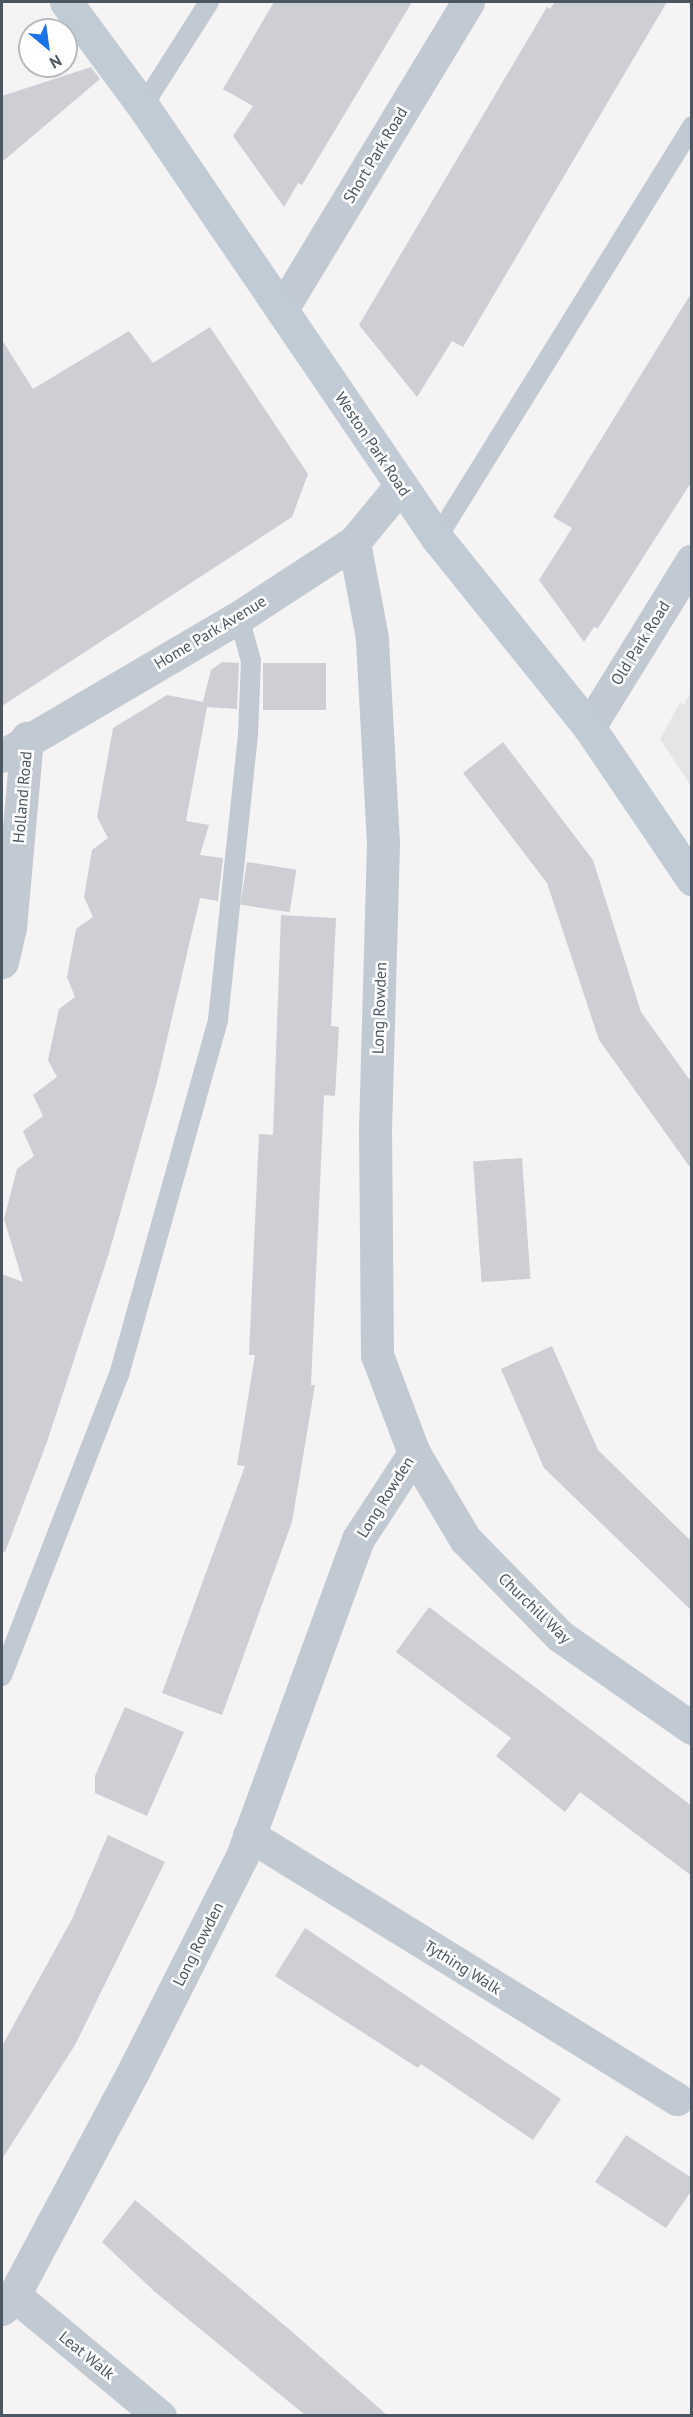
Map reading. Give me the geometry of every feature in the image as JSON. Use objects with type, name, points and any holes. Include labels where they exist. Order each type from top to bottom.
[{"type":"street","name":"Weston Park Road","points":[[66,2],[143,106],[436,538],[589,727],[692,879]]},
{"type":"street","name":"Short Park Road","points":[[282,309],[468,2]]},
{"type":"street","name":"Home Park Avenue","points":[[14,747],[239,617],[354,542],[401,485]]},
{"type":"street","name":"Long Rowden","points":[[8,2302],[134,2070],[249,1835],[358,1539],[414,1453],[377,1356],[375,1131],[383,843],[372,638],[354,542]]},
{"type":"street","name":"Old Park Road","points":[[589,727],[692,560]]},
{"type":"street","name":"Holland Road","points":[[2,962],[10,928],[14,747]]},
{"type":"street","name":"Churchill Way","points":[[414,1453],[465,1539],[560,1636],[692,1728]]},
{"type":"street","name":"Tything Walk","points":[[249,1835],[677,2099]]},
{"type":"street","name":"Leat Walk","points":[[8,2302],[160,2415]]},
{"type":"lane","points":[[143,106],[209,2]]},
{"type":"lane","points":[[436,538],[692,126]]},
{"type":"lane","points":[[2,1676],[119,1375],[218,1020],[248,735],[251,661],[239,617]]},
{"type":"shaded area","points":[[690,694],[692,695],[691,786],[660,739],[680,703],[684,704]]},
{"type":"building","points":[[274,2],[412,2],[302,185],[298,183],[284,207],[233,136],[253,106],[223,89]]},
{"type":"building","points":[[555,2],[667,2],[463,347],[452,341],[417,397],[359,325],[547,7],[550,9]]},
{"type":"building","points":[[91,67],[100,79],[2,162],[2,96],[57,78],[78,78],[78,71]]},
{"type":"building","points":[[692,292],[692,481],[598,628],[594,627],[584,642],[539,580],[572,528],[553,517]]},
{"type":"building","points":[[210,327],[308,474],[292,517],[2,706],[2,340],[33,389],[129,331],[153,363]]},
{"type":"building","points":[[222,662],[239,663],[237,709],[207,707],[186,821],[209,825],[200,855],[223,858],[218,901],[200,898],[156,1086],[109,1253],[47,1442],[5,1552],[2,1551],[2,1274],[23,1282],[4,1219],[17,1169],[34,1156],[23,1131],[43,1116],[33,1095],[57,1077],[48,1060],[59,1009],[75,997],[67,977],[76,929],[93,917],[84,897],[92,850],[108,838],[97,817],[113,728],[167,695],[203,702],[211,670]]},
{"type":"building","points":[[263,663],[326,663],[326,710],[263,710]]},
{"type":"building","points":[[503,742],[593,860],[641,1012],[692,1083],[692,1170],[599,1040],[547,883],[463,773]]},
{"type":"building","points":[[247,862],[296,870],[290,912],[240,904]]},
{"type":"building","points":[[281,915],[336,918],[331,1026],[339,1027],[335,1096],[324,1095],[311,1385],[315,1385],[292,1522],[222,1715],[162,1693],[245,1466],[237,1465],[255,1355],[249,1355],[259,1134],[273,1135]]},
{"type":"building","points":[[522,1158],[530,1279],[482,1282],[473,1161]]},
{"type":"building","points":[[552,1346],[598,1450],[692,1542],[692,1611],[544,1468],[501,1369]]},
{"type":"building","points":[[429,1607],[692,1806],[692,1876],[580,1792],[565,1812],[496,1756],[511,1738],[396,1652]]},
{"type":"building","points":[[125,1707],[184,1732],[147,1816],[95,1793],[95,1776]]},
{"type":"building","points":[[108,1835],[165,1862],[75,2045],[2,2159],[2,2046],[72,1919]]},
{"type":"building","points":[[305,1928],[561,2099],[533,2140],[421,2064],[418,2068],[275,1976]]},
{"type":"building","points":[[626,2135],[692,2178],[692,2190],[666,2228],[595,2182]]},
{"type":"building","points":[[135,2200],[387,2415],[305,2415],[155,2292],[102,2242]]}]
